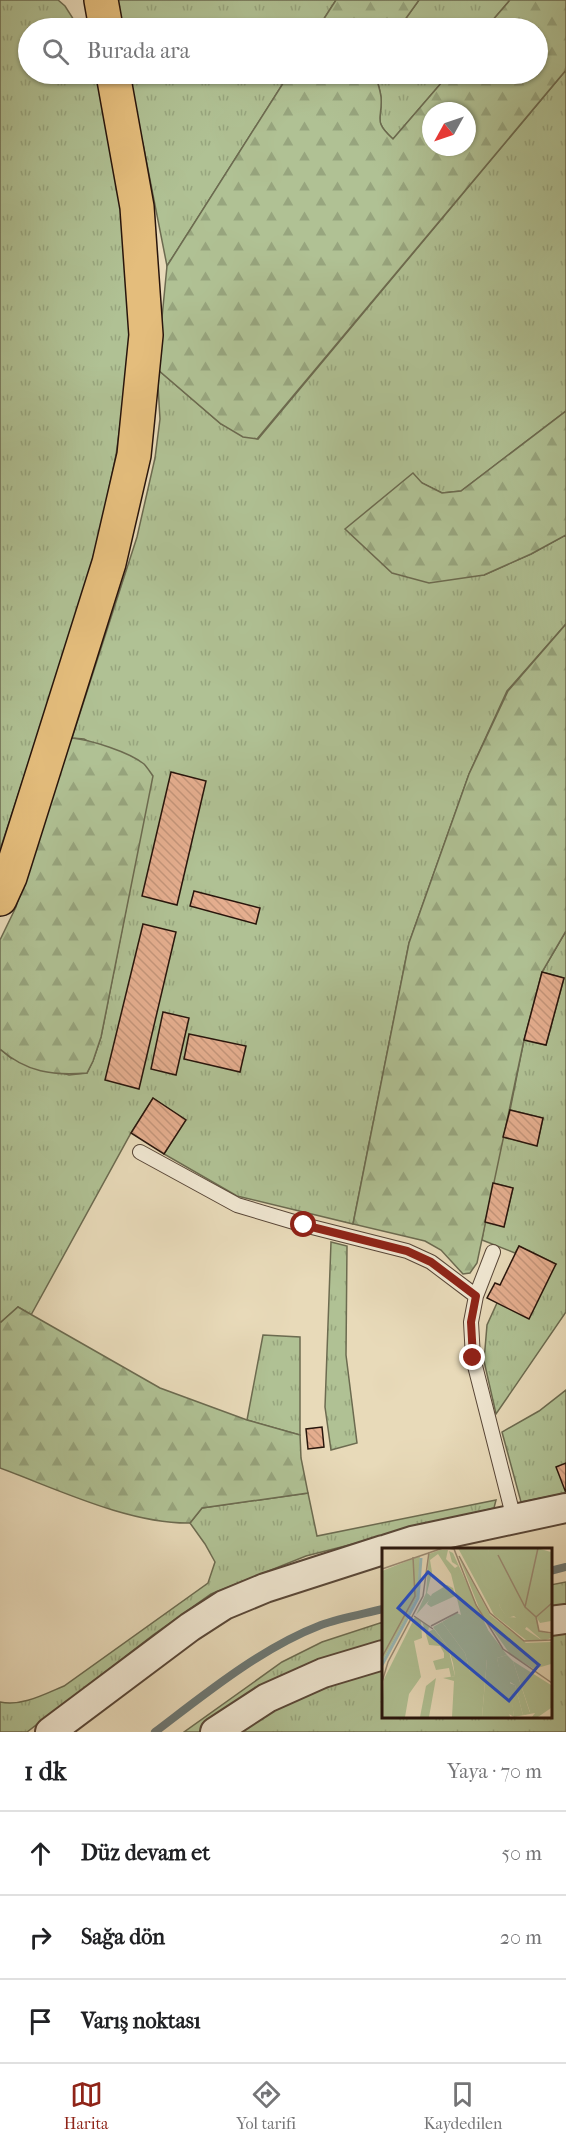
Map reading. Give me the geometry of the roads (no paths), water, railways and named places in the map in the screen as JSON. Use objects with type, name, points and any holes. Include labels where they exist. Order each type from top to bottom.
[{"type":"main road","points":[[101,0],[104,18]]},
{"type":"main road","points":[[0,899],[10,877],[109,563],[134,455],[146,335],[137,207],[115,84]]},
{"type":"street","points":[[391,1548],[412,1541],[566,1508]]},
{"type":"street","points":[[50,1732],[190,1627],[224,1605],[265,1588],[382,1551]]},
{"type":"street","points":[[551,1621],[566,1619]]},
{"type":"street","points":[[215,1732],[276,1694],[323,1673],[382,1655]]},
{"type":"lane","points":[[140,1152],[237,1205],[304,1225],[407,1251],[431,1262],[476,1296]]},
{"type":"lane","points":[[493,1252],[476,1296],[471,1322],[473,1358],[514,1519]]},
{"type":"waterway","points":[[551,1571],[566,1567]]},
{"type":"waterway","points":[[155,1732],[234,1673],[277,1646],[321,1625],[382,1609]]}]
